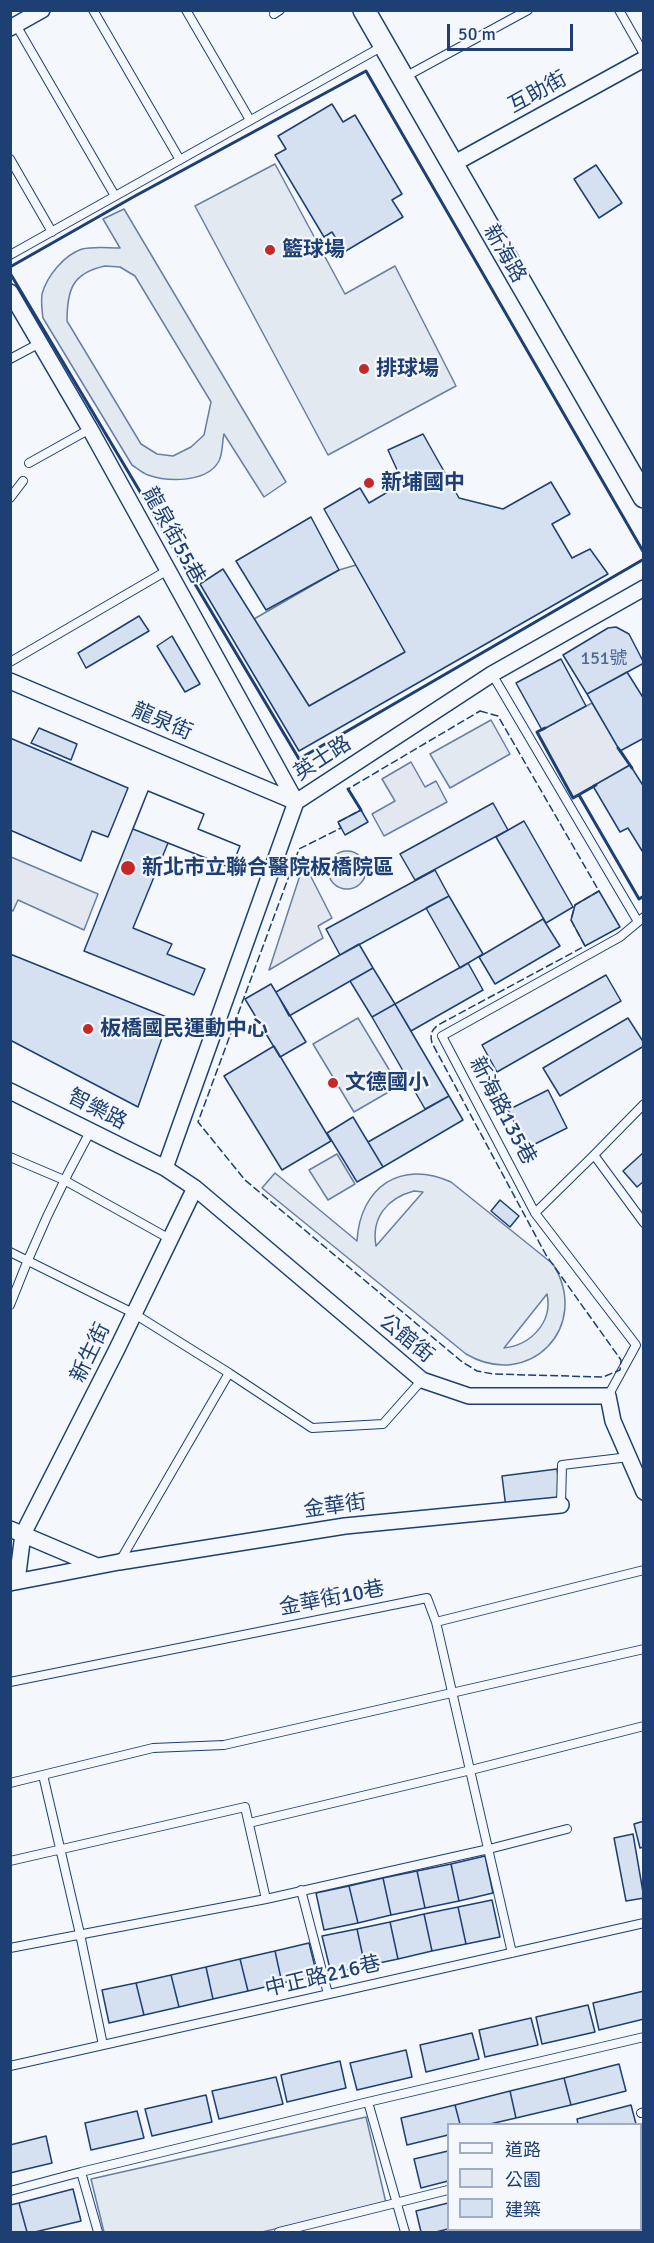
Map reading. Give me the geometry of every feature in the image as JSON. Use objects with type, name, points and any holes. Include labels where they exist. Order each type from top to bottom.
[{"type":"street","points":[[13,26],[42,10]]},
{"type":"street","name":"新海路","points":[[366,11],[402,79],[644,497]]},
{"type":"street","name":"互助街","points":[[453,164],[644,59]]},
{"type":"street","name":"龍泉街55巷","points":[[10,292],[90,429],[296,802]]},
{"type":"street","name":"英士路","points":[[165,1168],[296,802],[492,674],[644,588]]},
{"type":"street","name":"龍泉街","points":[[10,681],[296,802]]},
{"type":"street","name":"智樂路","points":[[10,1091],[165,1168]]},
{"type":"street","name":"公館街","points":[[165,1168],[195,1188],[422,1380],[469,1396],[608,1396]]},
{"type":"street","name":"新生街","points":[[14,1582],[17,1532],[116,1351],[195,1188]]},
{"type":"street","points":[[608,1396],[613,1421],[644,1492]]},
{"type":"street","name":"金華街","points":[[14,1582],[119,1562],[345,1526],[561,1505]]},
{"type":"street","points":[[17,1532],[97,1566]]},
{"type":"lane","points":[[93,10],[180,160]]},
{"type":"lane","points":[[186,10],[249,120]]},
{"type":"lane","points":[[402,79],[528,10]]},
{"type":"lane","points":[[619,10],[644,54]]},
{"type":"lane","points":[[13,26],[115,196]]},
{"type":"lane","points":[[10,255],[384,46]]},
{"type":"lane","points":[[10,159],[52,232]]},
{"type":"lane","points":[[10,358],[40,343]]},
{"type":"lane","points":[[29,464],[90,429]]},
{"type":"lane","points":[[10,498],[22,481]]},
{"type":"lane","points":[[10,662],[168,570]]},
{"type":"lane","points":[[492,674],[640,919]]},
{"type":"lane","name":"新海路135巷","points":[[608,1396],[636,1345],[536,1213],[442,1036],[620,937],[640,919]]},
{"type":"lane","points":[[536,1213],[644,1104]]},
{"type":"lane","points":[[10,1305],[64,1180],[91,1130]]},
{"type":"lane","points":[[594,1155],[644,1223]]},
{"type":"lane","points":[[10,1157],[64,1180],[170,1239]]},
{"type":"lane","points":[[10,1252],[133,1313],[312,1428],[383,1424],[422,1380]]},
{"type":"lane","points":[[119,1562],[229,1373]]},
{"type":"lane","name":"金華街","points":[[561,1505],[562,1466],[629,1456]]},
{"type":"lane","points":[[512,1953],[436,1622],[644,1570]]},
{"type":"lane","name":"金華街10巷","points":[[10,1682],[427,1598],[436,1622]]},
{"type":"lane","points":[[10,1783],[153,1748],[224,1745],[644,1649]]},
{"type":"lane","points":[[249,1823],[644,1726]]},
{"type":"lane","points":[[43,1774],[103,2045]]},
{"type":"lane","points":[[10,1861],[245,1807],[266,1899]]},
{"type":"lane","points":[[10,1948],[266,1899],[489,1849],[567,1829]]},
{"type":"lane","points":[[301,1890],[328,1994]]},
{"type":"lane","name":"中正路216巷","points":[[10,2066],[644,1923]]},
{"type":"lane","points":[[10,2191],[368,2102],[644,2037]]},
{"type":"lane","points":[[368,2102],[405,2232]]},
{"type":"lane","points":[[81,2172],[98,2232]]},
{"type":"lane","points":[[279,2232],[447,2190]]},
{"type":"green space","points":[[275,164],[345,294],[395,266],[456,386],[328,455],[195,206]]},
{"type":"green space","points":[[124,209],[286,482],[264,497],[224,434],[219,461],[213,468],[197,477],[166,479],[146,474],[132,465],[43,318],[44,287],[52,273],[63,261],[82,249],[120,248],[103,219]],"holes":[[[105,266],[120,267],[135,276],[211,402],[204,435],[191,447],[173,456],[157,454],[141,444],[67,321],[70,292],[78,278]]]},
{"type":"green space","points":[[356,565],[405,652],[309,706],[254,619],[339,570]]},
{"type":"green space","points":[[491,720],[510,754],[450,788],[430,754]]},
{"type":"green space","points":[[347,851],[360,857],[366,870],[360,883],[347,889],[334,883],[328,870],[334,857]]},
{"type":"green space","points":[[358,1018],[399,1086],[354,1112],[313,1044]]},
{"type":"green space","points":[[337,1154],[355,1184],[328,1200],[309,1170]]},
{"type":"green space","points":[[275,1173],[357,1241],[360,1222],[366,1206],[386,1183],[400,1176],[416,1174],[433,1176],[451,1182],[553,1264],[563,1287],[565,1310],[559,1330],[548,1346],[531,1358],[512,1364],[489,1363],[466,1354],[262,1188]],"holes":[[[414,1191],[423,1192],[376,1246],[376,1227],[383,1211],[396,1199]],[[547,1294],[547,1314],[538,1330],[523,1342],[504,1348]]]},
{"type":"green space","points":[[366,2117],[386,2203],[262,2232],[104,2232],[91,2179]]},
{"type":"shaded area","points":[[592,703],[630,765],[573,798],[537,732]]},
{"type":"shaded area","points":[[411,762],[425,787],[436,781],[447,802],[384,836],[372,814],[395,801],[382,779]]},
{"type":"shaded area","points":[[11,857],[98,894],[84,930],[18,900],[13,911],[11,910]]},
{"type":"shaded area","points":[[304,863],[332,918],[318,926],[323,938],[269,970]]},
{"type":"building","points":[[332,104],[343,122],[355,115],[402,194],[392,200],[403,217],[344,252],[332,232],[324,237],[275,155],[286,149],[278,136]]},
{"type":"building","points":[[596,165],[622,203],[599,218],[574,179]]},
{"type":"building","points":[[423,434],[459,498],[503,509],[551,482],[570,514],[552,524],[572,558],[590,549],[608,574],[299,751],[200,584],[223,569],[309,706],[405,652],[324,509],[360,488],[369,503],[403,483],[388,450]]},
{"type":"building","points":[[311,517],[339,570],[266,610],[236,561]]},
{"type":"building","points":[[139,616],[149,631],[86,668],[78,653]]},
{"type":"building","points":[[616,627],[629,634],[644,663],[587,694],[563,655],[608,628]]},
{"type":"building","points":[[172,636],[200,684],[185,692],[157,646]]},
{"type":"building","points":[[561,659],[586,706],[542,730],[516,683]]},
{"type":"building","points":[[627,672],[644,699],[644,738],[620,751],[587,694]]},
{"type":"building","points":[[39,728],[77,744],[71,760],[31,743]]},
{"type":"building","points":[[10,738],[128,788],[108,837],[92,831],[81,861],[10,830]]},
{"type":"building","points":[[630,765],[644,787],[644,854],[628,828],[620,832],[593,786]]},
{"type":"building","points":[[148,791],[204,814],[198,829],[240,846],[231,868],[168,843],[133,928],[172,944],[167,954],[205,969],[194,995],[84,951]]},
{"type":"building","points":[[148,791],[204,814],[198,829],[240,846],[231,868],[133,829]]},
{"type":"building","points":[[493,803],[508,830],[415,880],[400,854]]},
{"type":"building","points":[[361,810],[368,822],[345,835],[338,822]]},
{"type":"building","points":[[524,821],[573,907],[546,923],[496,837]]},
{"type":"building","points":[[435,870],[449,896],[340,955],[326,929]]},
{"type":"building","points":[[599,891],[620,927],[585,946],[571,920],[575,905]]},
{"type":"building","points":[[449,896],[483,954],[460,968],[426,908]]},
{"type":"building","points":[[543,919],[560,946],[495,984],[479,957]]},
{"type":"building","points":[[359,944],[373,968],[289,1016],[276,992]]},
{"type":"building","name":"板橋國民運動中心","points":[[10,954],[169,1018],[138,1107],[10,1040]]},
{"type":"building","points":[[468,963],[483,990],[411,1031],[395,1004]]},
{"type":"building","points":[[373,968],[395,1004],[372,1017],[350,981]]},
{"type":"building","points":[[606,975],[621,1001],[497,1072],[482,1045]]},
{"type":"building","points":[[271,984],[306,1042],[280,1057],[245,999]]},
{"type":"building","points":[[395,1004],[449,1096],[425,1109],[372,1017]]},
{"type":"building","points":[[628,1018],[644,1046],[560,1096],[543,1068]]},
{"type":"building","points":[[274,1046],[331,1141],[282,1170],[224,1076]]},
{"type":"building","points":[[548,1090],[567,1128],[527,1148],[508,1110]]},
{"type":"building","points":[[449,1096],[463,1120],[383,1167],[368,1142]]},
{"type":"building","points":[[353,1117],[383,1167],[357,1182],[327,1133]]},
{"type":"building","points":[[644,1152],[644,1181],[637,1187],[623,1171]]},
{"type":"building","points":[[500,1200],[519,1216],[510,1227],[491,1211]]},
{"type":"building","points":[[557,1469],[561,1500],[506,1508],[502,1476]]},
{"type":"building","points":[[644,1821],[644,1847],[640,1848],[634,1824]]},
{"type":"building","points":[[633,1834],[644,1898],[626,1901],[614,1838]]},
{"type":"building","points":[[485,1856],[493,1893],[459,1901],[451,1864]]},
{"type":"building","points":[[451,1864],[459,1901],[425,1908],[417,1871]]},
{"type":"building","points":[[417,1871],[425,1908],[391,1915],[383,1878]]},
{"type":"building","points":[[383,1878],[391,1915],[358,1923],[349,1886]]},
{"type":"building","points":[[349,1886],[358,1923],[324,1930],[316,1893]]},
{"type":"building","points":[[492,1900],[500,1937],[466,1944],[458,1907]]},
{"type":"building","points":[[458,1907],[466,1944],[432,1951],[424,1914]]},
{"type":"building","points":[[424,1914],[432,1951],[398,1959],[390,1922]]},
{"type":"building","points":[[390,1922],[398,1959],[365,1966],[357,1929]]},
{"type":"building","points":[[357,1929],[365,1966],[331,1973],[322,1936]]},
{"type":"building","points":[[309,1943],[317,1975],[282,1983],[275,1951]]},
{"type":"building","points":[[275,1951],[282,1983],[248,1991],[240,1959]]},
{"type":"building","points":[[240,1959],[248,1991],[213,1999],[206,1967]]},
{"type":"building","points":[[206,1967],[213,1999],[179,2007],[171,1975]]},
{"type":"building","points":[[171,1975],[179,2007],[144,2015],[136,1983]]},
{"type":"building","points":[[136,1983],[144,2015],[109,2023],[102,1990]]},
{"type":"building","points":[[644,1991],[644,2019],[599,2030],[593,2003]]},
{"type":"building","points":[[588,2005],[595,2032],[542,2044],[536,2017]]},
{"type":"building","points":[[531,2018],[538,2045],[485,2057],[479,2030]]},
{"type":"building","points":[[472,2033],[479,2059],[426,2072],[420,2045]]},
{"type":"building","points":[[406,2050],[412,2077],[357,2090],[350,2063]]},
{"type":"building","points":[[340,2061],[346,2088],[287,2102],[281,2075]]},
{"type":"building","points":[[619,2064],[626,2091],[571,2105],[564,2078]]},
{"type":"building","points":[[276,2077],[283,2104],[219,2119],[212,2091]]},
{"type":"building","points":[[564,2078],[571,2105],[516,2118],[510,2091]]},
{"type":"building","points":[[510,2091],[516,2118],[494,2123],[460,2123],[455,2105]]},
{"type":"building","points":[[206,2095],[212,2122],[152,2136],[145,2109]]},
{"type":"building","points":[[455,2105],[460,2123],[447,2123],[447,2135],[407,2145],[401,2118]]},
{"type":"building","points":[[631,2105],[636,2123],[578,2123],[577,2119]]},
{"type":"building","points":[[137,2111],[144,2138],[91,2150],[85,2123]]},
{"type":"building","points":[[46,2136],[52,2163],[10,2173],[10,2145]]},
{"type":"building","points":[[447,2151],[447,2181],[421,2188],[414,2159]]},
{"type":"building","points":[[73,2189],[81,2221],[27,2232],[19,2203]]},
{"type":"building","points":[[642,2195],[644,2195],[644,2232],[586,2232],[642,2231]]},
{"type":"building","points":[[19,2203],[27,2232],[10,2232],[10,2205]]},
{"type":"building","points":[[447,2203],[447,2229],[421,2232],[416,2211]]},
{"type":"building","points":[[523,2231],[573,2231],[573,2232]]},
{"type":"fence","points":[[480,711],[498,716],[599,891],[575,905],[571,920],[585,946],[438,1025],[432,1033],[431,1040],[546,1255],[621,1360],[620,1370],[603,1377],[493,1374],[477,1371],[461,1361],[245,1180],[198,1122],[299,849],[341,828],[338,822],[361,810],[348,789],[480,711]]},
{"type":"wall","points":[[10,267],[135,196],[366,71],[644,553]]},
{"type":"wall","points":[[10,273],[299,759],[644,559]]},
{"type":"wall","points":[[545,728],[537,732],[573,798],[596,785]]},
{"type":"wall","points":[[618,748],[632,768]]},
{"type":"wall","points":[[348,789],[361,810]]},
{"type":"wall","points":[[579,795],[639,899],[644,896]]},
{"type":"place","name":"籃球場","points":[[270,250]]},
{"type":"place","name":"排球場","points":[[364,369]]},
{"type":"place","name":"新埔國中","points":[[369,483]]},
{"type":"place","name":"新北市立聯合醫院板橋院區","points":[[128,868]]},
{"type":"place","name":"板橋國民運動中心","points":[[88,1029]]},
{"type":"place","name":"文德國小","points":[[333,1083]]}]
